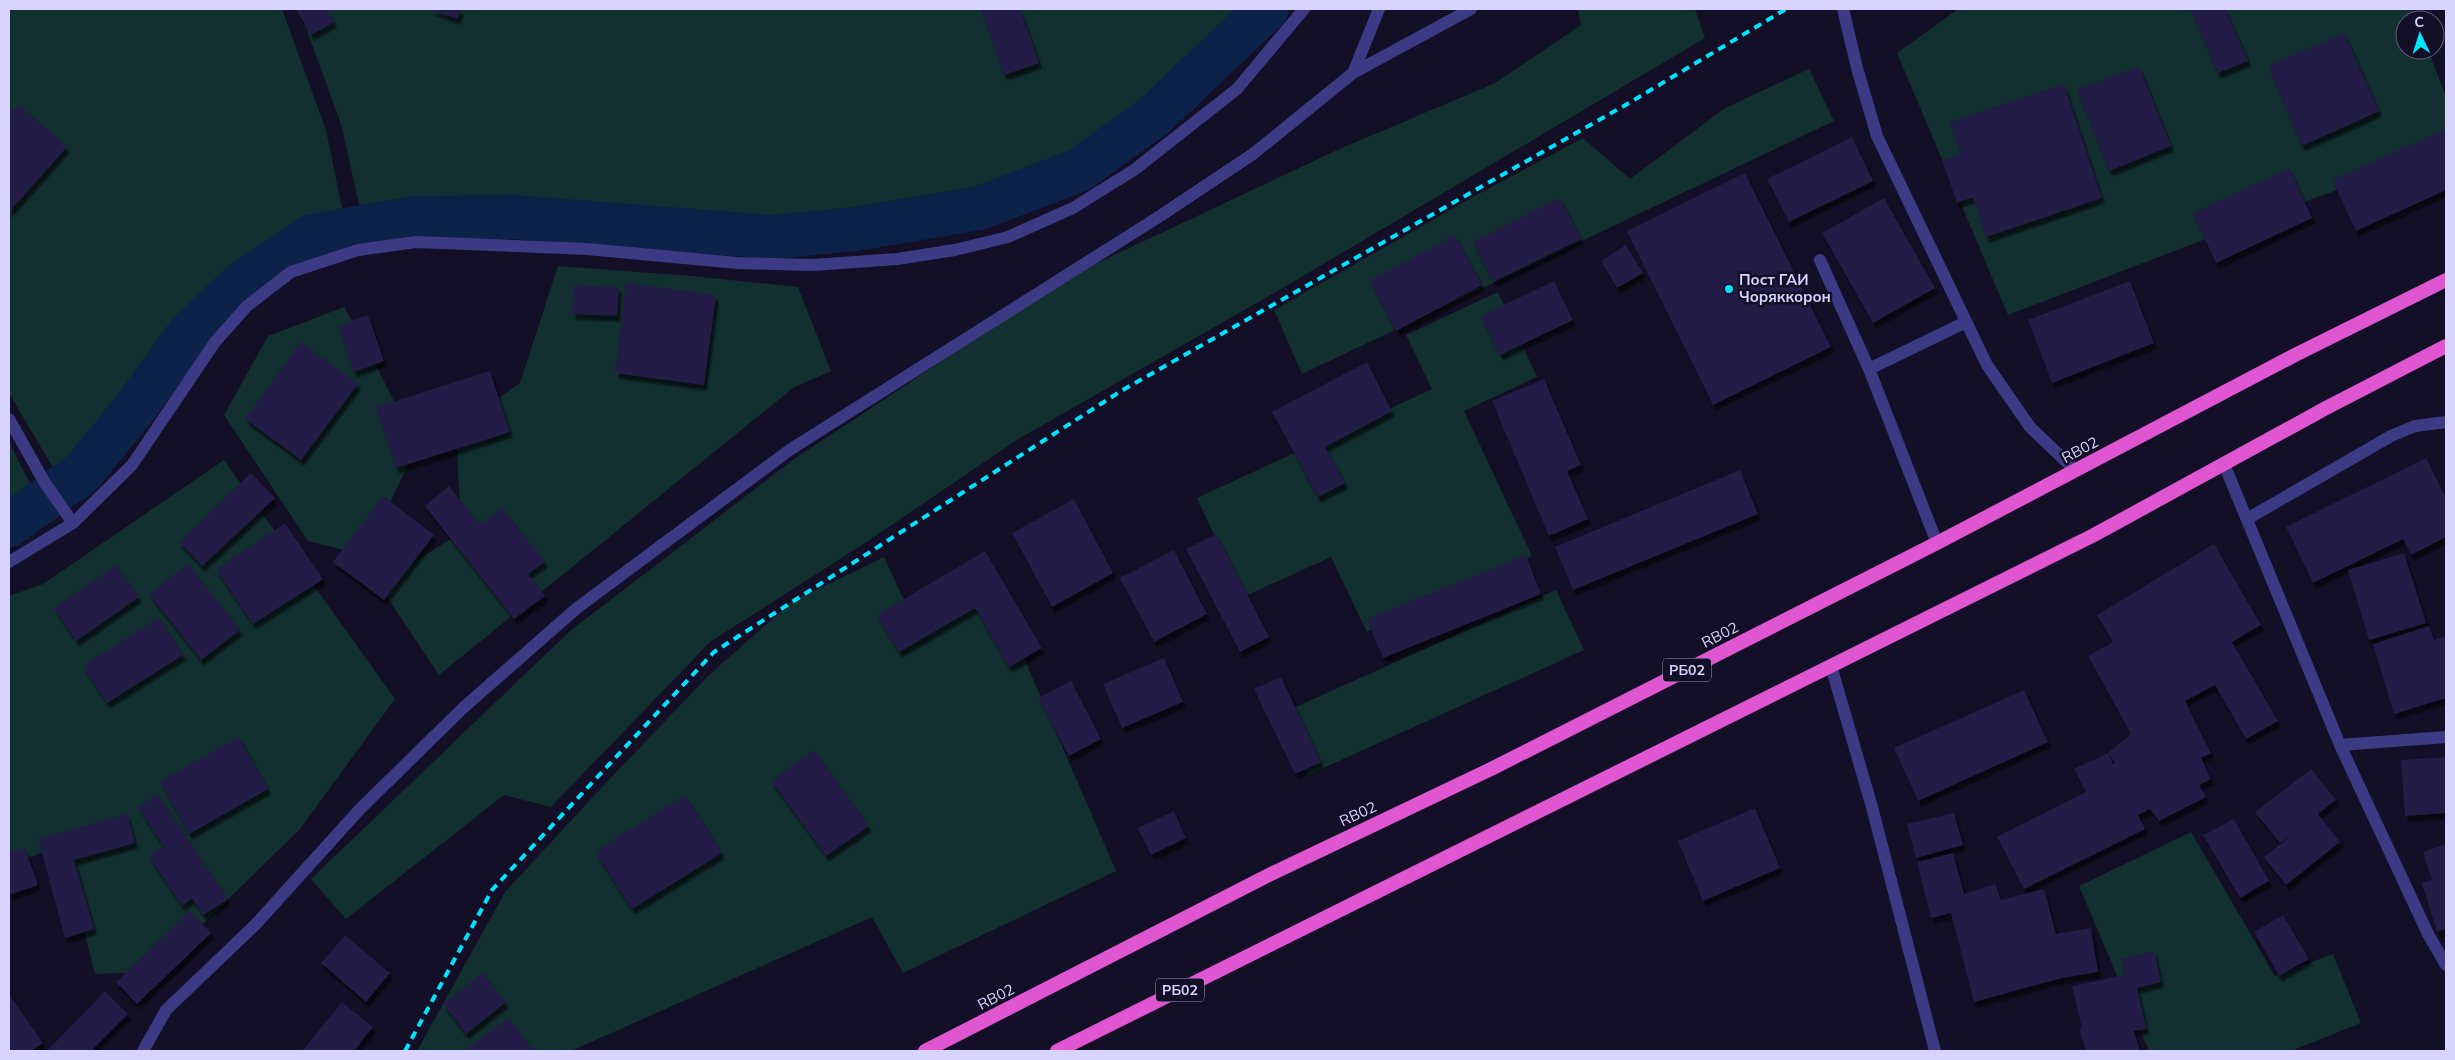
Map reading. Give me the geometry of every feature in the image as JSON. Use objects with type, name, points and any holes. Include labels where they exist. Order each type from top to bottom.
[{"type":"highway","name":"RB02","points":[[925,1051],[1269,875],[1491,769],[1937,543],[2295,355],[2446,280]]},
{"type":"highway","name":"РБ02","points":[[1056,1051],[2094,535],[2446,346]]},
{"type":"street","points":[[9,562],[73,523],[132,466],[214,342],[247,306],[291,272],[358,250],[416,242],[578,248],[738,263],[813,265],[897,259],[955,250],[1008,237],[1073,208],[1134,170],[1237,89],[1304,9]]},
{"type":"street","points":[[1353,73],[1379,9]]},
{"type":"street","points":[[143,1051],[166,1010],[256,924],[360,809],[463,708],[576,608],[791,449],[1157,218],[1253,154],[1353,73],[1471,9]]},
{"type":"street","points":[[1843,9],[1857,68],[1877,136],[1966,322],[1999,385],[2030,427],[2076,471]]},
{"type":"street","points":[[1820,260],[1869,369],[1937,543]]},
{"type":"street","points":[[1869,369],[1966,322]]},
{"type":"street","points":[[9,419],[45,483],[73,523]]},
{"type":"street","points":[[2247,519],[2391,436],[2415,426],[2446,422]]},
{"type":"street","points":[[2224,464],[2340,745],[2428,934],[2446,965]]},
{"type":"street","points":[[1832,666],[1872,807],[1935,1051]]},
{"type":"street","points":[[2340,745],[2446,737]]},
{"type":"green space","points":[[9,9],[282,9],[326,130],[345,223],[307,229],[234,278],[182,331],[77,468],[59,478],[9,393],[9,164],[16,155],[9,139]]},
{"type":"green space","points":[[299,9],[1247,9],[1148,103],[1073,156],[975,198],[854,218],[770,222],[515,206],[418,202],[361,213],[341,124]]},
{"type":"green space","points":[[1578,9],[1695,9],[1705,38],[1276,292],[1020,438],[862,545],[710,642],[551,807],[504,795],[346,919],[311,879],[570,631],[794,459],[1072,275],[1335,151],[1495,83],[1581,25]]},
{"type":"green space","points":[[1958,9],[2412,9],[2395,10],[2395,60],[2432,60],[2446,96],[2446,146],[2434,156],[2281,210],[2008,315],[1897,53]]},
{"type":"green space","points":[[1809,69],[1834,121],[1302,374],[1274,310],[1482,192],[1583,138],[1630,179],[1725,108]]},
{"type":"green space","points":[[558,266],[692,276],[798,287],[831,371],[793,388],[439,675],[379,585],[461,532],[456,427],[520,383]]},
{"type":"green space","points":[[1498,292],[1537,377],[1464,411],[1532,556],[1367,632],[1331,557],[1243,597],[1197,498],[1432,389],[1406,335]]},
{"type":"green space","points":[[344,307],[362,338],[417,446],[365,555],[308,541],[224,415],[268,336]]},
{"type":"green space","points":[[9,441],[34,492],[9,505]]},
{"type":"green space","points":[[224,460],[395,699],[300,829],[154,972],[95,974],[62,846],[9,864],[9,596],[43,584]]},
{"type":"green space","points":[[884,557],[910,613],[989,577],[1116,871],[903,973],[872,917],[571,1051],[417,1051],[505,892],[603,786],[708,676],[793,601]]},
{"type":"green space","points":[[1556,590],[1584,650],[1308,775],[1280,714]]},
{"type":"green space","points":[[2191,832],[2275,976],[2333,954],[2361,1023],[2291,1051],[2149,1051],[2079,886]]},
{"type":"building","points":[[296,9],[326,9],[334,22],[311,35]]},
{"type":"building","points":[[429,9],[461,9],[457,19]]},
{"type":"building","points":[[981,9],[1020,9],[1039,63],[1004,75]]},
{"type":"building","points":[[2190,9],[2225,9],[2248,61],[2218,73]]},
{"type":"building","points":[[2344,33],[2379,111],[2302,146],[2268,66]]},
{"type":"building","points":[[2139,66],[2171,146],[2109,171],[2077,90]]},
{"type":"building","points":[[2064,84],[2102,198],[1986,237],[1973,197],[1957,203],[1942,160],[1961,154],[1950,122]]},
{"type":"building","points":[[19,104],[67,147],[9,212],[9,115]]},
{"type":"building","points":[[2446,129],[2446,190],[2356,231],[2332,180]]},
{"type":"building","points":[[1852,137],[1873,181],[1789,222],[1767,179]]},
{"type":"building","points":[[2289,168],[2312,218],[2216,263],[2193,213]]},
{"type":"building","name":"Пост ГАИ Чоряккорон","points":[[1745,173],[1831,347],[1713,405],[1627,231]]},
{"type":"building","points":[[1560,198],[1581,239],[1493,282],[1473,242]]},
{"type":"building","points":[[1884,198],[1935,288],[1873,323],[1822,233]]},
{"type":"building","points":[[1455,235],[1482,285],[1396,331],[1370,281]]},
{"type":"building","points":[[1626,245],[1643,273],[1617,288],[1601,261]]},
{"type":"building","points":[[1554,281],[1573,320],[1500,355],[1481,316]]},
{"type":"building","points":[[2130,281],[2154,343],[2052,383],[2028,320]]},
{"type":"building","points":[[626,283],[716,295],[704,385],[615,373]]},
{"type":"building","points":[[574,285],[619,287],[617,316],[572,314]]},
{"type":"building","points":[[368,315],[384,361],[354,372],[338,326]]},
{"type":"building","points":[[301,342],[358,384],[301,460],[245,419]]},
{"type":"building","points":[[1367,362],[1392,411],[1325,447],[1345,483],[1318,497],[1272,412]]},
{"type":"building","points":[[490,371],[510,432],[396,468],[376,407]]},
{"type":"building","points":[[1544,379],[1581,465],[1567,471],[1588,519],[1549,536],[1492,401]]},
{"type":"building","points":[[2426,458],[2446,498],[2446,537],[2411,555],[2403,539],[2313,583],[2286,527]]},
{"type":"building","points":[[1740,470],[1758,514],[1573,590],[1555,547]]},
{"type":"building","points":[[251,473],[275,498],[202,566],[179,542]]},
{"type":"building","points":[[449,486],[480,525],[502,508],[545,562],[528,574],[545,596],[514,619],[425,506]]},
{"type":"building","points":[[383,496],[434,535],[384,600],[333,562]]},
{"type":"building","points":[[1074,499],[1113,573],[1052,607],[1012,533]]},
{"type":"building","points":[[285,523],[323,579],[253,624],[216,569]]},
{"type":"building","points":[[1216,534],[1269,637],[1240,652],[1186,549]]},
{"type":"building","points":[[2214,544],[2261,625],[2232,642],[2278,721],[2246,739],[2215,685],[2185,701],[2211,753],[2201,758],[2211,779],[2199,785],[2206,797],[2159,821],[2150,809],[2138,815],[2145,829],[2024,889],[1997,837],[2086,792],[2074,769],[2108,753],[2131,734],[2088,656],[2113,642],[2097,615]]},
{"type":"building","points":[[1174,550],[1207,614],[1154,642],[1120,578]]},
{"type":"building","points":[[985,551],[1042,648],[1009,667],[975,608],[899,652],[877,615]]},
{"type":"building","points":[[2404,553],[2426,623],[2369,640],[2348,570]]},
{"type":"building","points":[[1526,555],[1541,594],[1383,658],[1367,619]]},
{"type":"building","points":[[188,564],[240,630],[201,660],[149,594]]},
{"type":"building","points":[[116,565],[139,597],[76,641],[54,608]]},
{"type":"building","points":[[159,617],[183,655],[107,703],[83,666]]},
{"type":"building","points":[[2429,626],[2434,640],[2446,636],[2446,698],[2394,714],[2373,644]]},
{"type":"building","points":[[1164,658],[1183,702],[1122,728],[1103,684]]},
{"type":"building","points":[[1281,677],[1321,762],[1295,774],[1254,689]]},
{"type":"building","points":[[1071,681],[1101,739],[1069,756],[1038,698]]},
{"type":"building","points":[[2024,690],[2048,742],[1918,801],[1894,748]]},
{"type":"building","points":[[239,737],[268,789],[189,834],[160,781]]},
{"type":"building","points":[[814,750],[869,826],[826,856],[771,781]]},
{"type":"building","points":[[2446,757],[2446,813],[2405,816],[2401,760]]},
{"type":"building","points":[[2311,769],[2336,800],[2318,814],[2340,842],[2286,885],[2264,857],[2292,835],[2280,843],[2255,812]]},
{"type":"building","points":[[157,794],[228,899],[203,915],[192,898],[182,906],[149,857],[164,847],[138,807]]},
{"type":"building","points":[[685,795],[722,853],[632,909],[595,852]]},
{"type":"building","points":[[1755,808],[1780,868],[1703,901],[1678,841]]},
{"type":"building","points":[[1174,811],[1186,838],[1151,855],[1138,828]]},
{"type":"building","points":[[1954,813],[1963,845],[1916,858],[1907,824]]},
{"type":"building","points":[[127,814],[135,843],[74,860],[94,929],[65,938],[38,839]]},
{"type":"building","points":[[2234,819],[2269,881],[2240,898],[2203,835]]},
{"type":"building","points":[[2446,844],[2446,929],[2437,932],[2422,883],[2432,880],[2423,852]]},
{"type":"building","points":[[25,848],[38,885],[9,895],[9,853]]},
{"type":"building","points":[[1953,853],[1964,894],[1995,884],[2001,900],[2044,889],[2056,934],[2091,928],[2098,972],[2062,978],[1974,1002],[1951,913],[1931,918],[1917,862]]},
{"type":"building","points":[[190,911],[211,933],[137,1004],[116,982]]},
{"type":"building","points":[[2283,915],[2309,959],[2279,976],[2254,932]]},
{"type":"building","points":[[345,935],[390,973],[366,1002],[321,963]]},
{"type":"building","points":[[2154,951],[2161,982],[2137,988],[2146,1029],[2134,1031],[2140,1051],[2086,1051],[2079,1028],[2082,1028],[2072,986],[2124,975],[2121,959]]},
{"type":"building","points":[[483,973],[506,1002],[466,1034],[443,1004]]},
{"type":"building","points":[[105,991],[128,1014],[91,1051],[47,1051]]},
{"type":"building","points":[[9,994],[43,1043],[31,1051],[9,1051]]},
{"type":"building","points":[[342,1002],[373,1027],[354,1051],[302,1051]]},
{"type":"building","points":[[508,1018],[534,1051],[464,1051]]},
{"type":"waterway","points":[[9,525],[82,473],[138,404],[189,333],[242,283],[312,236],[416,218],[513,217],[773,237],[855,229],[980,208],[1079,170],[1154,116],[1267,9]]},
{"type":"railway","points":[[405,1051],[492,890],[714,652],[1121,391],[1629,103],[1786,9]]},
{"type":"place","name":"Пост ГАИ Чоряккорон","points":[[1729,289]]}]
